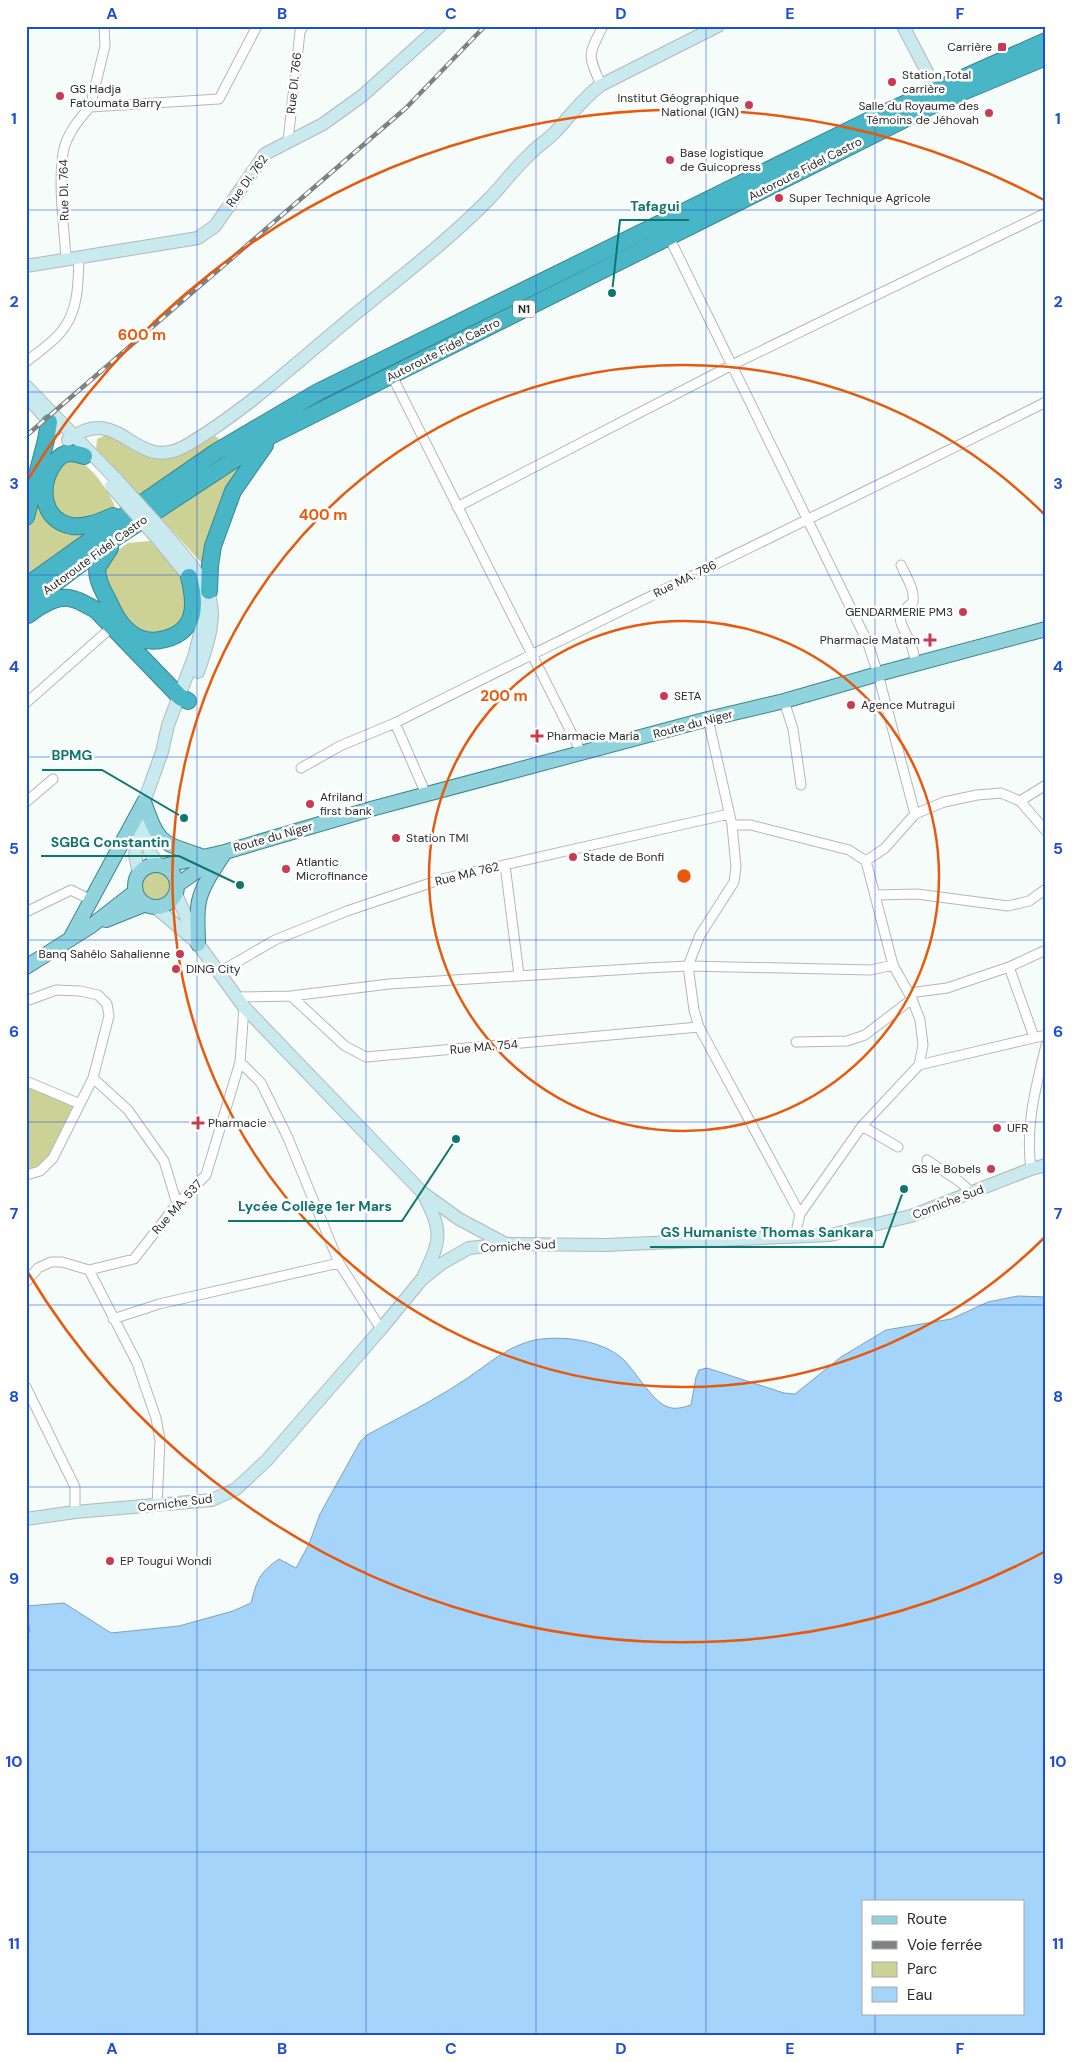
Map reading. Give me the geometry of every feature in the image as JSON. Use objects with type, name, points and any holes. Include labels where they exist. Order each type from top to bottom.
[{"type":"highway","name":"Autoroute Fidel Castro","points":[[26,586],[216,452],[318,392],[761,173],[936,89],[1046,41]]},
{"type":"highway","name":"Autoroute Fidel Castro","points":[[26,605],[127,530],[272,435],[941,101],[1046,57]]},
{"type":"highway","points":[[26,517],[38,474],[49,422]]},
{"type":"highway","points":[[209,591],[213,546],[233,491],[272,435]]},
{"type":"highway","points":[[74,445],[54,464],[48,475],[44,493],[49,512],[64,523],[74,526],[97,523],[144,501]]},
{"type":"highway","points":[[38,474],[52,455],[74,445]]},
{"type":"highway","points":[[127,530],[105,554],[97,568],[97,576],[118,621],[132,634],[145,640],[155,641],[183,632],[193,612],[194,595],[189,577]]},
{"type":"highway","points":[[26,616],[52,601],[71,598],[96,610],[184,699]]},
{"type":"main road","name":"Rue DI. 762","points":[[26,266],[198,238],[215,226],[265,154],[323,124],[362,96],[440,26]]},
{"type":"main road","points":[[74,445],[96,427],[106,427],[142,448],[157,454],[173,452],[188,445],[243,408],[441,245],[490,198],[531,153],[555,132],[590,93],[601,85],[718,26]]},
{"type":"main road","points":[[903,26],[936,89]]},
{"type":"main road","points":[[26,386],[74,445]]},
{"type":"main road","points":[[26,396],[49,422],[114,484],[198,572],[209,591],[213,612],[211,630],[184,699],[168,725],[162,752],[144,802],[135,855],[139,874],[135,885],[141,901],[198,944]]},
{"type":"main road","points":[[161,535],[198,592],[202,607],[202,626],[184,699]]},
{"type":"main road","name":"Route du Niger","points":[[161,866],[225,852],[426,794],[708,719],[784,701],[1046,629]]},
{"type":"main road","points":[[144,802],[154,831],[162,840],[171,846],[201,856]]},
{"type":"main road","points":[[70,939],[144,802]]},
{"type":"main road","points":[[140,819],[150,852],[161,866],[173,874],[176,890],[198,944],[240,1002],[423,1193],[460,1219],[506,1244]]},
{"type":"main road","points":[[198,944],[197,915],[199,900],[205,885],[225,852]]},
{"type":"main road","name":"Route du Niger","points":[[176,890],[225,852]]},
{"type":"main road","points":[[139,874],[150,866],[161,866]]},
{"type":"main road","points":[[91,926],[150,906],[167,904],[176,890]]},
{"type":"main road","points":[[26,967],[91,926],[136,891]]},
{"type":"main road","name":"Corniche Sud","points":[[26,1519],[75,1512],[212,1500],[236,1489],[267,1460],[422,1279],[441,1264],[469,1248],[506,1244],[606,1245],[830,1235],[911,1216],[1031,1169],[1046,1165]]},
{"type":"main road","points":[[422,1279],[438,1242],[437,1221],[423,1193]]},
{"type":"street","points":[[104,26],[106,46],[90,107],[218,100],[257,26]]},
{"type":"street","name":"Rue DI. 766","points":[[288,141],[300,32],[303,26]]},
{"type":"street","points":[[601,85],[590,58],[592,46],[603,26]]},
{"type":"street","name":"Rue DI. 764","points":[[66,259],[62,183],[63,153],[76,122],[90,107]]},
{"type":"street","points":[[457,507],[732,365],[1046,212]]},
{"type":"street","points":[[669,237],[867,640],[878,674],[915,814]]},
{"type":"street","points":[[26,362],[55,338],[67,325],[76,303],[79,257]]},
{"type":"street","points":[[392,376],[582,754]]},
{"type":"street","name":"Rue MA. 786","points":[[301,768],[340,746],[395,723],[531,654],[809,520],[1046,402]]},
{"type":"street","points":[[901,565],[914,597],[913,602],[903,610],[900,616],[900,624],[910,640],[916,664]]},
{"type":"street","points":[[26,623],[49,607],[71,598]]},
{"type":"street","points":[[26,703],[112,627]]},
{"type":"street","points":[[784,701],[793,729],[801,785]]},
{"type":"street","points":[[708,719],[732,825],[736,853],[734,882],[700,935],[688,966],[694,1010],[699,1027],[800,1214]]},
{"type":"street","points":[[395,723],[426,794]]},
{"type":"street","points":[[26,802],[53,779]]},
{"type":"street","points":[[1020,801],[1046,785]]},
{"type":"street","points":[[866,860],[885,848],[915,814],[944,802],[977,795],[1001,793],[1020,801],[1046,831]]},
{"type":"street","name":"Rue MA 762","points":[[218,973],[275,940],[347,912],[442,879],[729,814]]},
{"type":"street","points":[[732,825],[751,825],[849,850],[866,860],[893,965],[911,996],[920,1020],[923,1045],[919,1065],[862,1126],[800,1214],[795,1237]]},
{"type":"street","points":[[505,865],[519,975]]},
{"type":"street","points":[[875,895],[917,894],[1008,906],[1029,901],[1046,889]]},
{"type":"street","points":[[26,912],[71,890],[91,900]]},
{"type":"street","points":[[796,1042],[847,1041],[865,1035],[911,996],[947,988],[1009,967],[1046,950]]},
{"type":"street","points":[[240,1002],[389,984],[519,975],[688,966],[871,970],[893,965]]},
{"type":"street","points":[[1009,967],[1034,1037]]},
{"type":"street","points":[[26,1001],[56,990],[80,991],[98,995],[107,1004],[109,1016],[93,1078],[53,1158],[40,1170],[26,1175]]},
{"type":"street","name":"Rue MA. 754","points":[[291,996],[345,1046],[366,1057],[699,1027]]},
{"type":"street","name":"Rue MA. 537","points":[[26,1282],[38,1268],[50,1262],[62,1262],[90,1270],[134,1259],[177,1204],[206,1175],[240,1062],[240,1002]]},
{"type":"street","points":[[919,1065],[1046,1035]]},
{"type":"street","points":[[1031,1169],[1028,1146],[1031,1111],[1046,1045]]},
{"type":"street","points":[[240,1062],[261,1083],[291,1146],[339,1264],[381,1329]]},
{"type":"street","points":[[93,1078],[128,1110],[164,1161],[177,1204]]},
{"type":"street","points":[[26,1081],[80,1104]]},
{"type":"street","points":[[862,1126],[898,1146]]},
{"type":"street","points":[[927,1160],[960,1182],[972,1193]]},
{"type":"street","points":[[113,1319],[159,1304],[339,1264]]},
{"type":"street","points":[[90,1270],[113,1319],[137,1363],[156,1418],[160,1440],[157,1506]]},
{"type":"street","points":[[26,1387],[75,1486],[75,1512]]},
{"type":"green space","points":[[106,435],[112,436],[151,457],[168,459],[187,453],[215,436],[219,439],[218,446],[140,496],[96,450],[97,439]]},
{"type":"green space","points":[[75,458],[99,479],[115,506],[90,519],[78,521],[63,520],[51,502],[53,478],[59,466],[69,459]]},
{"type":"green space","points":[[252,458],[206,568],[161,518]]},
{"type":"green space","points":[[42,484],[46,513],[94,527],[26,585],[26,537]]},
{"type":"green space","points":[[150,541],[189,587],[192,598],[180,628],[148,636],[129,625],[104,583],[104,567],[110,556],[128,543]]},
{"type":"green space","points":[[156,867],[169,873],[175,886],[169,899],[156,905],[143,899],[137,886],[143,873]]},
{"type":"green space","points":[[26,1084],[75,1105],[51,1158],[40,1171],[26,1173]]},
{"type":"water","points":[[1018,1296],[1046,1297],[1046,2036],[26,2036],[26,1634],[30,1632],[26,1606],[64,1603],[111,1633],[179,1626],[233,1611],[251,1603],[260,1578],[272,1564],[279,1559],[296,1568],[309,1544],[320,1514],[360,1442],[367,1435],[442,1394],[499,1356],[525,1343],[558,1338],[583,1341],[606,1348],[625,1361],[658,1401],[669,1408],[676,1408],[691,1405],[699,1370],[707,1368],[784,1393],[795,1394],[841,1357],[886,1330],[951,1319],[988,1302]]},
{"type":"railway","points":[[26,436],[406,108],[485,26]]},
{"type":"place","name":"Carrière","points":[[1002,47]]},
{"type":"place","name":"Station Total carrière","points":[[892,82]]},
{"type":"place","name":"GS Hadja Fatoumata Barry","points":[[60,96]]},
{"type":"place","name":"Institut Géographique National (IGN)","points":[[749,105]]},
{"type":"place","name":"Salle du Royaume des Témoins de Jéhovah","points":[[989,113]]},
{"type":"place","name":"Base logistique de Guicopress","points":[[670,160]]},
{"type":"place","name":"Super Technique Agricole","points":[[779,198]]},
{"type":"place","name":"Tafagui","points":[[612,293]]},
{"type":"place","name":"GENDARMERIE PM3","points":[[963,612]]},
{"type":"place","name":"Pharmacie Matam","points":[[930,640]]},
{"type":"place","name":"SETA","points":[[664,696]]},
{"type":"place","name":"Agence Mutragui","points":[[851,705]]},
{"type":"place","name":"Pharmacie Maria","points":[[537,736]]},
{"type":"place","name":"Afriland first bank","points":[[310,804]]},
{"type":"place","name":"BPMG","points":[[184,818]]},
{"type":"place","name":"Station TMI","points":[[396,838]]},
{"type":"place","name":"Stade de Bonfi","points":[[573,857]]},
{"type":"place","name":"Atlantic Microfinance","points":[[286,869]]},
{"type":"place","name":"SGBG Constantin","points":[[240,885]]},
{"type":"place","name":"Banq Sahélo Sahalienne","points":[[180,954]]},
{"type":"place","name":"DING City","points":[[176,969]]},
{"type":"place","name":"Pharmacie","points":[[198,1123]]},
{"type":"place","name":"UFR","points":[[997,1128]]},
{"type":"place","name":"Lycée Collège 1er Mars","points":[[456,1139]]},
{"type":"place","name":"GS le Bobels","points":[[991,1169]]},
{"type":"place","name":"GS Humaniste Thomas Sankara","points":[[904,1189]]},
{"type":"place","name":"EP Tougui Wondi","points":[[110,1561]]}]
